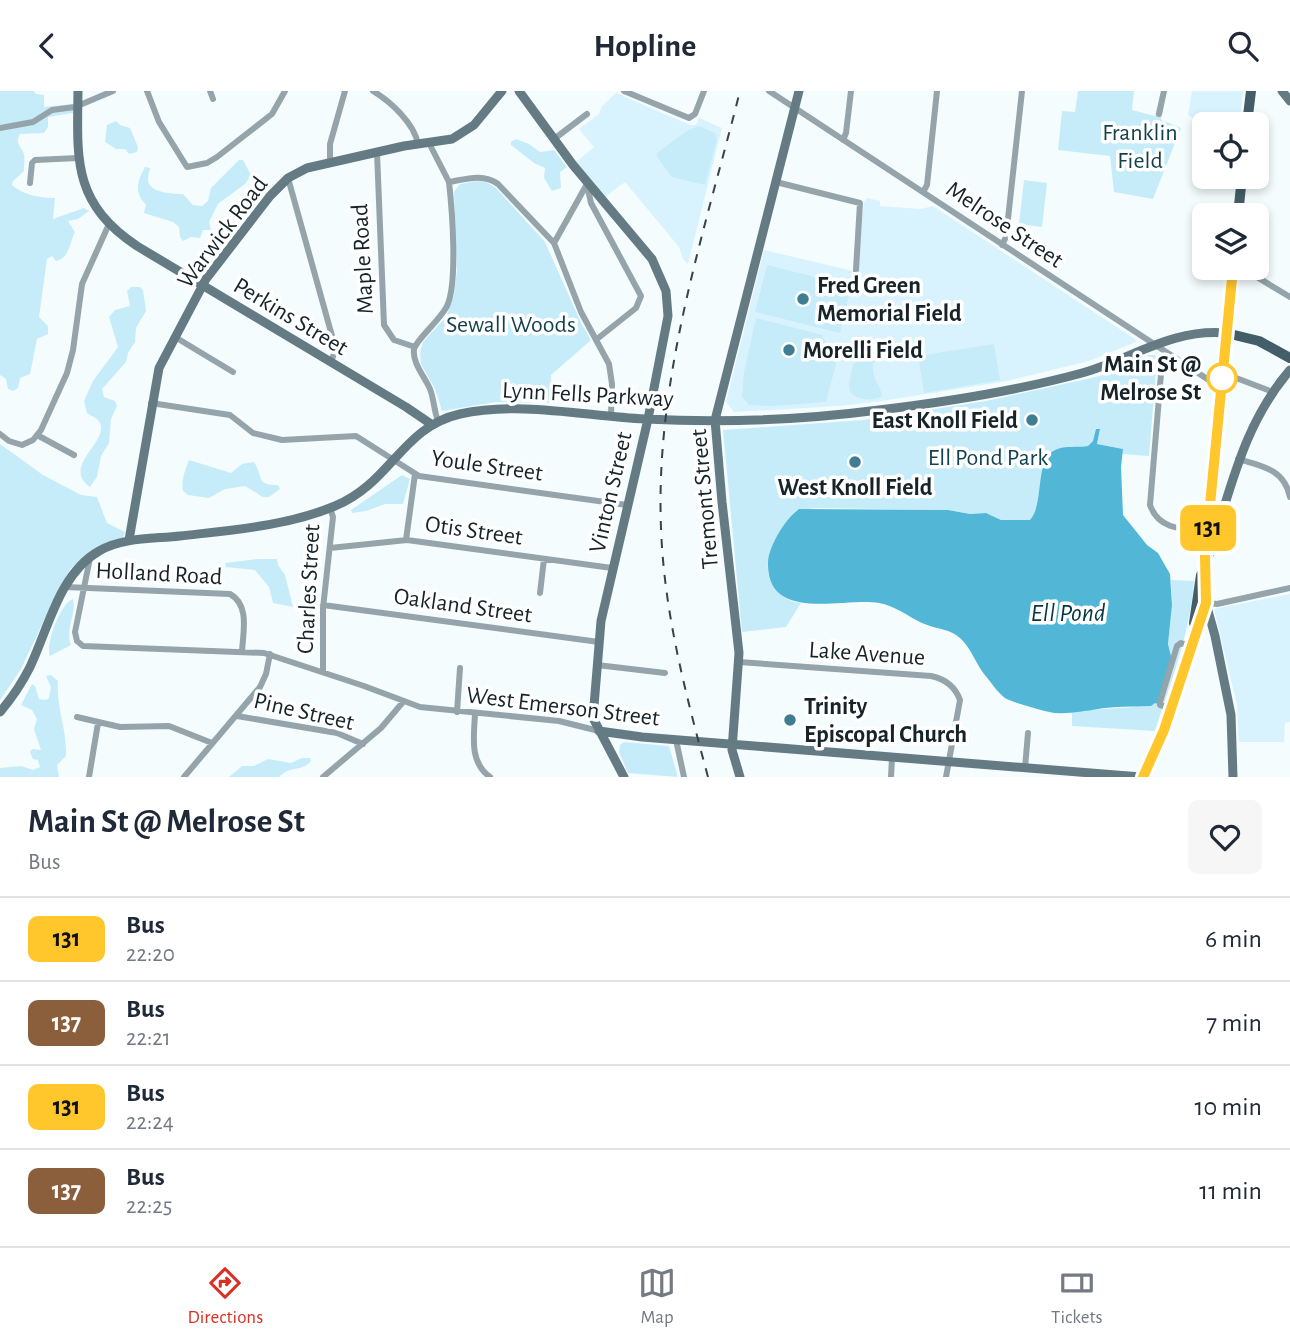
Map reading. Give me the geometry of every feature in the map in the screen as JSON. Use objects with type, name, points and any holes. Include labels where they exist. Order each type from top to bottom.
[{"type":"main road","points":[[1248,112],[1251,91]]},
{"type":"main road","points":[[1142,777],[1171,708],[1206,603],[1205,568],[1232,280]]},
{"type":"main road","name":"Lynn Fells Parkway","points":[[1226,333],[1259,341],[1290,358]]},
{"type":"main road","points":[[1192,642],[1201,575],[1205,568]]},
{"type":"street","name":"Perkins Street","points":[[78,91],[78,158],[86,188],[94,205],[109,224],[137,246],[434,423]]},
{"type":"street","points":[[0,128],[36,121],[52,110],[78,106],[113,91]]},
{"type":"street","points":[[147,91],[159,122],[185,166],[213,160],[272,114],[285,91]]},
{"type":"street","points":[[210,91],[213,99]]},
{"type":"street","points":[[330,162],[330,146],[345,91]]},
{"type":"street","points":[[373,91],[387,101],[413,129],[418,144]]},
{"type":"street","name":"Warwick Road","points":[[129,540],[158,371],[202,285],[270,196],[302,170],[377,152],[449,140],[467,130],[502,91]]},
{"type":"street","name":"Vinton Street","points":[[519,91],[587,183],[652,259],[666,291],[667,322],[648,419],[612,568],[597,665],[593,719],[624,777]]},
{"type":"street","points":[[624,91],[688,118],[695,114],[704,91]]},
{"type":"street","name":"Melrose Street","points":[[769,91],[1221,388]]},
{"type":"street","name":"Tremont Street","points":[[740,777],[733,754],[739,662],[715,420],[799,91]]},
{"type":"street","points":[[843,140],[851,91]]},
{"type":"street","points":[[923,192],[927,184],[937,91]]},
{"type":"street","points":[[1002,246],[1006,237],[1023,91]]},
{"type":"street","points":[[1159,114],[1164,91]]},
{"type":"street","points":[[1282,91],[1290,100]]},
{"type":"street","points":[[554,139],[587,114]]},
{"type":"street","points":[[429,143],[449,181],[453,270],[451,295],[442,314],[415,347],[416,360],[431,391],[434,423]]},
{"type":"street","name":"Maple Road","points":[[377,152],[384,325],[394,340],[415,347]]},
{"type":"street","points":[[30,183],[32,163],[35,160],[78,158]]},
{"type":"street","points":[[449,181],[480,177],[493,180],[554,243],[581,311],[605,354],[612,376],[611,416]]},
{"type":"street","points":[[288,179],[334,343],[335,351],[331,362]]},
{"type":"street","points":[[776,182],[860,204],[856,270]]},
{"type":"street","points":[[554,243],[587,183]]},
{"type":"street","points":[[587,183],[591,203],[641,296],[637,307],[597,339]]},
{"type":"street","points":[[0,433],[19,446],[27,444],[37,435],[67,373],[82,284],[109,224]]},
{"type":"street","points":[[1262,280],[1290,297]]},
{"type":"street","name":"Lynn Fells Parkway","points":[[0,712],[30,667],[65,587],[90,557],[109,546],[129,540],[257,526],[330,508],[367,488],[416,436],[434,423],[468,412],[505,409],[648,419],[715,420],[821,416],[922,404],[1077,374],[1194,333],[1226,333]]},
{"type":"street","points":[[175,337],[233,372]]},
{"type":"street","points":[[1166,353],[1162,362],[1150,505],[1156,516],[1166,525],[1208,531]]},
{"type":"street","points":[[1205,568],[1238,459],[1254,422],[1272,392],[1290,370]]},
{"type":"street","points":[[1223,373],[1272,392]]},
{"type":"street","name":"Youle Street","points":[[151,403],[230,415],[253,433],[282,440],[356,436],[415,474],[627,505]]},
{"type":"street","points":[[37,435],[74,455]]},
{"type":"street","points":[[1238,459],[1276,472],[1284,480],[1290,493]]},
{"type":"street","points":[[405,540],[415,474]]},
{"type":"street","points":[[1210,510],[1220,508],[1226,498]]},
{"type":"street","name":"Charles Street","points":[[323,672],[323,605],[333,517],[330,508]]},
{"type":"street","name":"Otis Street","points":[[330,548],[405,540],[612,568]]},
{"type":"street","name":"West Emerson Street","points":[[90,557],[75,632],[77,641],[83,646],[270,654],[378,690],[420,708],[559,721],[618,735],[677,743],[1025,768],[1060,774],[1142,777]]},
{"type":"street","points":[[540,593],[544,559]]},
{"type":"street","name":"Holland Road","points":[[65,587],[230,594],[238,600],[243,610],[242,652]]},
{"type":"street","points":[[1199,589],[1206,603],[1231,715],[1233,777]]},
{"type":"street","points":[[1206,603],[1217,604],[1290,589]]},
{"type":"street","name":"Oakland Street","points":[[323,605],[599,642]]},
{"type":"street","points":[[184,777],[263,683],[270,654]]},
{"type":"street","name":"Lake Avenue","points":[[739,662],[941,679],[952,686],[960,698],[949,763]]},
{"type":"street","points":[[597,665],[665,673]]},
{"type":"street","points":[[457,712],[460,668]]},
{"type":"street","points":[[323,777],[383,727],[403,702]]},
{"type":"street","points":[[475,714],[473,751],[482,775],[490,777]]},
{"type":"street","name":"Pine Street","points":[[237,716],[337,733],[363,744]]},
{"type":"street","points":[[77,717],[128,727],[167,726],[212,743]]},
{"type":"street","points":[[89,777],[98,723]]},
{"type":"street","points":[[1025,768],[1028,733]]},
{"type":"street","points":[[677,743],[684,777]]},
{"type":"street","points":[[891,777],[892,758]]},
{"type":"street","points":[[946,777],[949,763]]},
{"type":"shaded area","points":[[1192,91],[1243,91],[1241,112],[1192,112],[1192,118],[1188,115]]},
{"type":"shaded area","points":[[616,93],[690,125],[696,125],[699,118],[722,128],[688,264],[679,247],[625,182],[605,197],[576,162],[594,147],[579,129],[599,114],[602,106]]},
{"type":"shaded area","points":[[867,198],[880,201],[880,206],[921,209],[933,206],[1136,342],[1089,361],[1007,381],[839,406],[734,412],[726,402],[764,250],[857,272],[864,202]]},
{"type":"shaded area","points":[[1290,594],[1290,722],[1285,723],[1284,742],[1239,742],[1237,705],[1214,609]]},
{"type":"green space","points":[[0,91],[34,91],[44,95],[44,107],[73,104],[73,113],[48,117],[48,127],[44,133],[20,134],[18,142],[24,154],[24,171],[12,185],[32,195],[55,198],[53,219],[84,208],[89,211],[78,219],[68,221],[75,232],[64,257],[56,261],[52,256],[47,259],[39,317],[48,326],[48,334],[37,339],[30,374],[20,378],[18,388],[13,391],[8,389],[6,379],[0,375]]},
{"type":"green space","name":"Franklin Field","points":[[1078,91],[1134,91],[1132,110],[1155,116],[1160,95],[1165,100],[1161,120],[1181,128],[1153,199],[1114,192],[1110,156],[1058,150],[1062,111],[1075,112]]},
{"type":"green space","points":[[116,121],[130,128],[138,147],[137,152],[129,154],[125,149],[116,149],[105,142],[107,125]]},
{"type":"green space","points":[[699,126],[715,133],[717,139],[705,185],[672,177],[657,157],[657,153],[688,130]]},
{"type":"green space","points":[[516,139],[540,152],[554,150],[567,167],[560,172],[561,188],[552,191],[544,178],[545,168],[511,145]]},
{"type":"green space","points":[[239,160],[243,160],[251,175],[245,184],[218,204],[209,222],[211,230],[203,230],[200,238],[191,237],[183,241],[179,227],[173,222],[144,213],[146,205],[138,187],[145,167],[150,168],[148,180],[152,188],[183,194],[193,205],[202,206],[208,201],[211,188]]},
{"type":"green space","points":[[1024,180],[1047,183],[1042,227],[1019,224]]},
{"type":"green space","name":"Sewall Woods","points":[[486,182],[496,188],[545,242],[591,340],[551,375],[551,403],[496,402],[442,411],[435,389],[421,364],[423,342],[446,317],[454,295],[457,270],[454,192],[460,184]]},
{"type":"green space","name":"Fred Green Memorial Field","points":[[767,265],[851,286],[840,333],[755,312]]},
{"type":"green space","points":[[131,287],[140,287],[143,290],[146,311],[136,328],[135,342],[126,362],[102,389],[104,397],[115,401],[117,406],[111,419],[109,443],[101,456],[97,477],[90,487],[82,479],[81,471],[101,430],[99,421],[87,413],[84,401],[93,381],[118,347],[109,317],[115,310],[130,306],[127,291]]},
{"type":"green space","name":"Morelli Field","points":[[756,318],[822,335],[836,364],[826,402],[749,405],[742,397],[744,372]]},
{"type":"green space","points":[[994,344],[1000,380],[924,393],[918,356]]},
{"type":"green space","points":[[877,353],[881,356],[873,364],[873,370],[882,396],[858,398],[850,392],[849,387],[853,364],[863,356]]},
{"type":"green space","name":"Ell Pond Park","points":[[1149,355],[1155,355],[1157,359],[1149,456],[1122,454],[1123,449],[1097,444],[1100,430],[1097,429],[1088,446],[1054,450],[1045,461],[1040,497],[1030,521],[1001,520],[986,513],[970,514],[948,510],[815,508],[796,511],[776,538],[768,560],[768,571],[771,581],[782,596],[801,603],[786,627],[742,632],[723,430],[863,420],[986,401],[1100,376]]},
{"type":"green space","points":[[0,444],[43,475],[81,495],[97,497],[107,523],[125,532],[123,538],[96,547],[71,568],[21,669],[0,700]]},
{"type":"green space","points":[[189,460],[231,473],[242,464],[254,462],[263,482],[278,485],[280,489],[269,497],[263,497],[245,486],[225,489],[209,498],[188,495],[183,491],[183,483]]},
{"type":"green space","points":[[402,475],[410,479],[403,504],[385,504],[352,513],[351,510]]},
{"type":"green space","points":[[277,559],[285,575],[293,607],[273,603],[269,587],[255,570],[226,567],[225,563]]},
{"type":"green space","name":"Ell Pond","points":[[1171,580],[1194,581],[1184,638],[1155,731],[1072,726],[1072,711],[1151,706],[1157,700],[1172,660],[1168,644],[1172,605]]},
{"type":"green space","points":[[73,599],[74,610],[69,632],[71,645],[50,656],[50,642],[55,624],[68,602]]},
{"type":"green space","points":[[51,675],[58,681],[66,746],[66,756],[57,765],[59,777],[0,777],[0,768],[21,766],[33,770],[40,767],[38,760],[33,759],[30,752],[32,749],[41,750],[34,729],[37,719],[32,710],[21,705],[32,684],[39,699],[49,698],[51,687],[46,676]]},
{"type":"green space","points":[[624,742],[669,746],[678,777],[628,773],[619,752],[620,745]]},
{"type":"green space","points":[[310,758],[311,761],[279,777],[229,777],[242,766],[254,766],[268,759],[291,763]]},
{"type":"water","name":"Ell Pond","points":[[1096,429],[1100,429],[1097,444],[1123,449],[1123,515],[1147,545],[1158,553],[1170,574],[1172,605],[1168,644],[1172,660],[1158,704],[1061,713],[1022,705],[999,693],[955,634],[922,623],[885,604],[793,601],[779,594],[771,581],[768,562],[771,548],[784,525],[799,509],[948,510],[970,514],[986,513],[1001,520],[1030,520],[1035,513],[1044,463],[1049,455],[1059,448],[1088,446],[1093,441]]},
{"type":"railway","points":[[708,777],[671,623],[663,560],[661,472],[666,417],[685,307],[740,91]]},
{"type":"bus line","name":"131","points":[[1143,777],[1164,730],[1206,603],[1205,556],[1232,280]]},
{"type":"place","name":"Fred Green Memorial Field","points":[[803,299]]},
{"type":"place","name":"Morelli Field","points":[[789,350]]},
{"type":"place","name":"Main St @ Melrose St","points":[[1222,378]]},
{"type":"place","name":"East Knoll Field","points":[[1032,420]]},
{"type":"place","name":"West Knoll Field","points":[[855,462]]},
{"type":"place","name":"Trinity Episcopal Church","points":[[790,720]]}]
